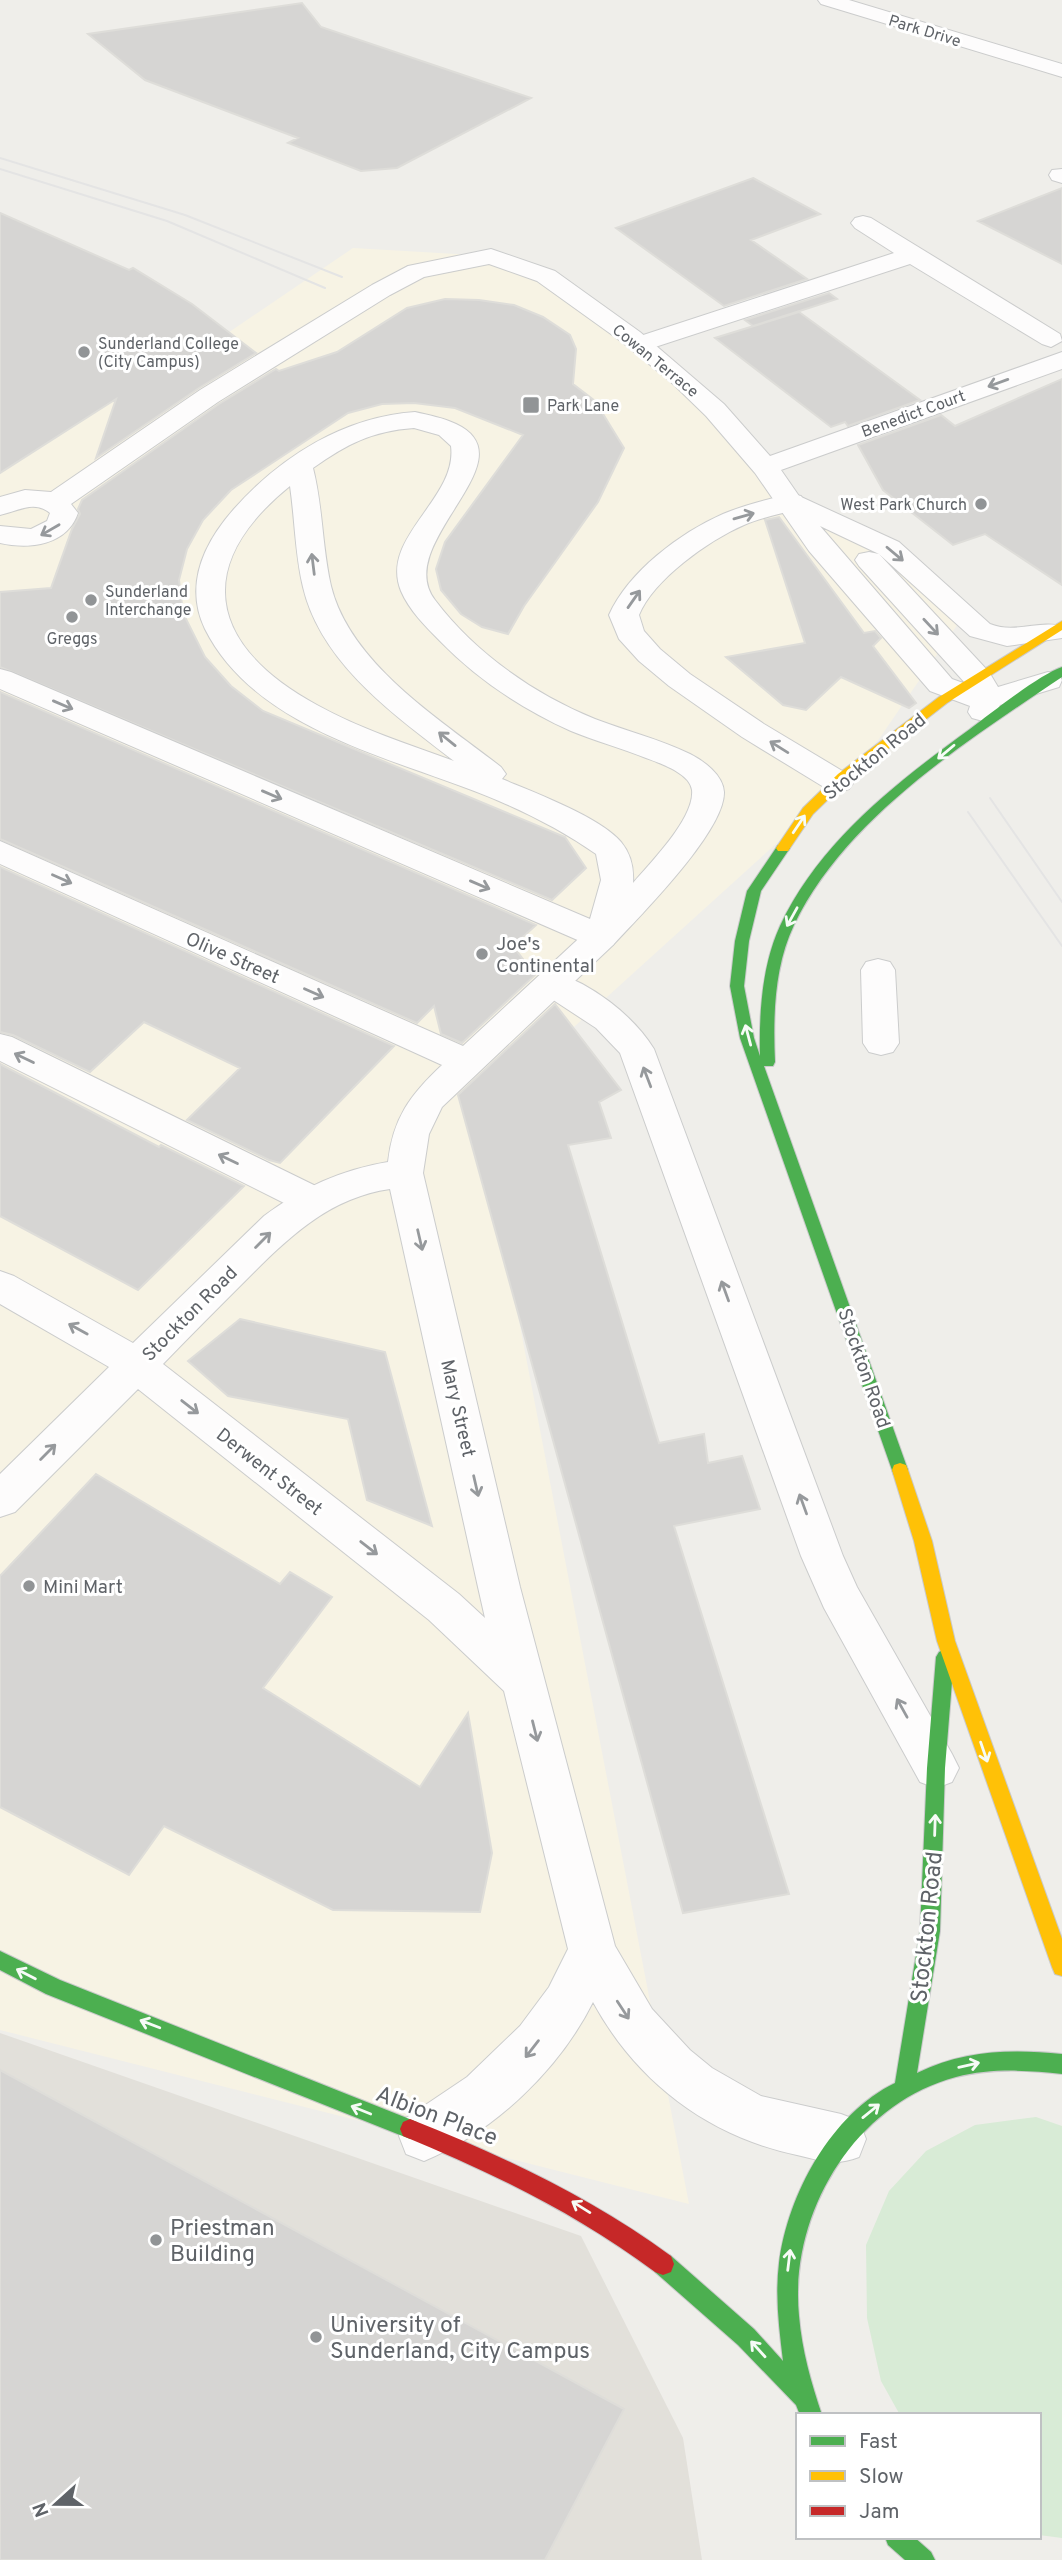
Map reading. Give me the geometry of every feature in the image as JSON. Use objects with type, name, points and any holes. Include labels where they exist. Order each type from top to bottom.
[{"type":"main road","name":"Stockton Road","points":[[1057,629],[974,689],[918,720],[838,782],[808,811],[754,891],[742,941],[737,986],[747,1038],[886,1427],[923,1541],[946,1641],[1062,1967]]},
{"type":"main road","name":"Stockton Road","points":[[771,1099],[767,1053],[769,1008],[775,966],[786,926],[807,890],[875,812],[968,734],[1055,676]]},
{"type":"main road","name":"Stockton Road","points":[[905,2087],[930,1931],[936,1768],[946,1641]]},
{"type":"main road","name":"Albion Place","points":[[0,1960],[53,1987],[499,2164],[572,2202],[630,2238],[685,2281],[746,2337],[804,2400]]},
{"type":"main road","points":[[810,2413],[790,2352],[786,2303],[789,2256],[799,2213],[816,2174],[841,2138],[871,2110],[905,2087],[943,2071],[982,2062],[1025,2060],[1062,2064]]},
{"type":"main road","points":[[898,2539],[923,2560]]},
{"type":"street","name":"Park Drive","points":[[828,0],[1021,61],[1062,71]]},
{"type":"street","points":[[863,223],[1057,349]]},
{"type":"street","points":[[640,344],[913,255]]},
{"type":"street","name":"Cowan Terrace","points":[[54,503],[209,396],[381,290],[417,271],[491,256],[546,276],[640,344],[680,377],[715,410],[765,467],[791,502],[827,534],[974,689]]},
{"type":"street","name":"Benedict Court","points":[[765,467],[1057,349]]},
{"type":"street","name":"Mary Street","points":[[519,797],[324,722],[292,704],[266,684],[227,644],[215,620],[208,593],[211,569],[219,549],[247,509],[299,466],[347,435],[372,425],[415,420],[432,423],[460,440],[467,452],[467,464],[460,481],[433,520],[412,561],[411,574],[419,599],[467,650],[527,698],[590,728],[673,758],[702,778],[708,789],[701,819],[668,862],[601,937],[429,1098],[415,1118],[408,1138],[405,1173],[522,1680],[592,1949],[610,1990],[635,2028],[667,2062],[706,2092],[747,2115],[793,2130],[841,2138]]},
{"type":"street","points":[[0,678],[601,937],[620,871],[617,858],[609,848],[596,838],[519,797],[402,703],[356,658],[336,630],[322,606],[314,573],[306,490],[299,466]]},
{"type":"street","points":[[0,506],[23,499],[45,499],[61,507],[63,520],[52,531],[31,538],[0,534]]},
{"type":"street","points":[[791,502],[737,518],[699,537],[640,590],[624,615],[627,629],[634,640],[656,662],[777,746],[838,782]]},
{"type":"street","name":"Cowan Terrace","points":[[827,534],[889,548],[980,630],[994,637],[1014,639],[1057,629]]},
{"type":"street","name":"Cowan Terrace","points":[[827,534],[925,669],[941,685],[974,689]]},
{"type":"street","points":[[918,720],[929,698],[930,684],[925,669]]},
{"type":"street","points":[[974,689],[1002,696],[1055,676]]},
{"type":"street","points":[[968,734],[987,706],[974,689]]},
{"type":"street","name":"Olive Street","points":[[0,851],[466,1062]]},
{"type":"street","points":[[878,970],[881,1043]]},
{"type":"street","points":[[553,984],[602,1013],[622,1029],[636,1049],[822,1556],[839,1595],[936,1768]]},
{"type":"street","points":[[0,1046],[311,1200]]},
{"type":"street","name":"Stockton Road","points":[[0,1500],[277,1226],[311,1200],[337,1186],[365,1178],[405,1173]]},
{"type":"street","name":"Derwent Street","points":[[0,1286],[89,1335],[136,1365],[444,1607],[522,1680]]},
{"type":"street","points":[[424,2136],[480,2099],[527,2056],[566,2004],[592,1949]]},
{"type":"shaded area","points":[[353,248],[491,256],[546,276],[640,344],[791,502],[863,534],[964,615],[879,739],[799,823],[479,1113],[689,2204],[0,2030],[0,473],[128,392],[219,339]]},
{"type":"shaded area","name":"University of Sunderland, City Campus","points":[[0,2033],[581,2236],[683,2438],[702,2560],[0,2560]]},
{"type":"green space","points":[[1036,2117],[1062,2126],[1062,2538],[1041,2535],[1041,2413],[899,2413],[881,2381],[867,2318],[866,2245],[889,2191],[926,2151],[975,2125]]},
{"type":"building","points":[[302,3],[321,27],[531,98],[397,168],[361,171],[288,143],[298,138],[145,80],[88,34]]},
{"type":"building","points":[[753,178],[820,214],[751,240],[807,279],[724,306],[616,228]]},
{"type":"building","points":[[1062,188],[1062,264],[978,221]]},
{"type":"building","name":"Sunderland College (City Campus)","points":[[0,213],[129,270],[133,268],[192,304],[256,353],[96,458],[116,399],[0,473]]},
{"type":"building","points":[[829,293],[837,299],[753,326],[745,320]]},
{"type":"building","name":"Sunderland Interchange","points":[[445,299],[514,305],[543,317],[570,335],[576,349],[573,384],[595,401],[624,448],[598,502],[524,606],[508,634],[482,627],[461,614],[441,590],[436,569],[445,542],[523,435],[455,408],[414,403],[382,404],[348,413],[231,490],[203,520],[187,549],[179,580],[183,613],[205,657],[231,686],[263,711],[565,837],[586,868],[552,900],[0,667],[0,592],[51,588],[80,514],[78,509],[82,500],[219,404],[276,369],[279,371],[337,352],[407,308]]},
{"type":"building","points":[[799,312],[920,400],[848,426],[845,422],[831,427],[715,338]]},
{"type":"building","name":"West Park Church","points":[[1062,379],[1062,585],[985,534],[953,545],[883,490],[858,445],[941,415],[955,426]]},
{"type":"building","points":[[779,517],[864,633],[875,631],[881,638],[873,646],[916,703],[909,708],[841,677],[806,710],[783,705],[726,657],[805,643],[765,520]]},
{"type":"building","points":[[0,692],[536,925],[513,946],[535,975],[462,1043],[441,1034],[434,1006],[417,1023],[0,839]]},
{"type":"building","points":[[0,867],[394,1046],[280,1163],[269,1160],[187,1120],[240,1068],[144,1022],[90,1072],[13,1035],[0,1032]]},
{"type":"building","points":[[555,1004],[621,1090],[599,1102],[611,1138],[568,1145],[659,1443],[704,1434],[708,1463],[742,1456],[760,1509],[674,1526],[789,1894],[683,1913],[458,1095]]},
{"type":"building","points":[[0,1064],[159,1147],[161,1145],[244,1186],[138,1290],[0,1216]]},
{"type":"building","points":[[240,1319],[385,1352],[432,1526],[367,1500],[348,1419],[228,1396],[188,1361]]},
{"type":"building","points":[[96,1474],[280,1584],[290,1572],[332,1597],[263,1688],[420,1787],[468,1713],[492,1853],[480,1912],[333,1910],[164,1826],[129,1875],[0,1807],[0,1576]]},
{"type":"building","name":"University of Sunderland, City Campus","points":[[0,2070],[624,2409],[545,2560],[0,2560]]},
{"type":"tram line","points":[[0,158],[185,215],[342,277]]},
{"type":"tram line","points":[[0,169],[167,221],[325,288]]},
{"type":"tram line","points":[[990,798],[1062,902]]},
{"type":"tram line","points":[[968,812],[1062,946]]},
{"type":"traffic: fast","points":[[768,1062],[767,1027],[772,975],[787,926],[807,889],[835,853],[869,817],[907,784],[988,722],[1062,671]]},
{"type":"traffic: fast","points":[[783,848],[754,891],[742,941],[737,986],[747,1038],[900,1470]]},
{"type":"traffic: fast","points":[[905,2087],[930,1931],[936,1768],[945,1657]]},
{"type":"traffic: fast","points":[[0,1960],[53,1987],[410,2129]]},
{"type":"traffic: fast","points":[[810,2413],[795,2365],[788,2314],[790,2262],[802,2213],[823,2168],[853,2128],[892,2095],[941,2072],[971,2064],[1001,2061],[1062,2064]]},
{"type":"traffic: fast","points":[[663,2264],[746,2337],[800,2395]]},
{"type":"traffic: fast","points":[[898,2539],[923,2560]]},
{"type":"traffic: slow","points":[[783,848],[808,811],[843,777],[943,700],[1062,625]]},
{"type":"traffic: slow","points":[[900,1470],[923,1541],[946,1641],[1062,1967]]},
{"type":"traffic: jam","points":[[410,2129],[509,2171],[573,2204],[663,2264]]},
{"type":"place","name":"Sunderland College (City Campus)","points":[[84,352]]},
{"type":"place","name":"Park Lane","points":[[531,405]]},
{"type":"place","name":"West Park Church","points":[[981,504]]},
{"type":"place","name":"Sunderland Interchange","points":[[91,600]]},
{"type":"place","name":"Greggs","points":[[72,617]]},
{"type":"place","name":"Joe's Continental","points":[[482,954]]},
{"type":"place","name":"Mini Mart","points":[[29,1586]]},
{"type":"place","name":"Priestman Building","points":[[156,2240]]},
{"type":"place","name":"University of Sunderland, City Campus","points":[[316,2337]]}]
